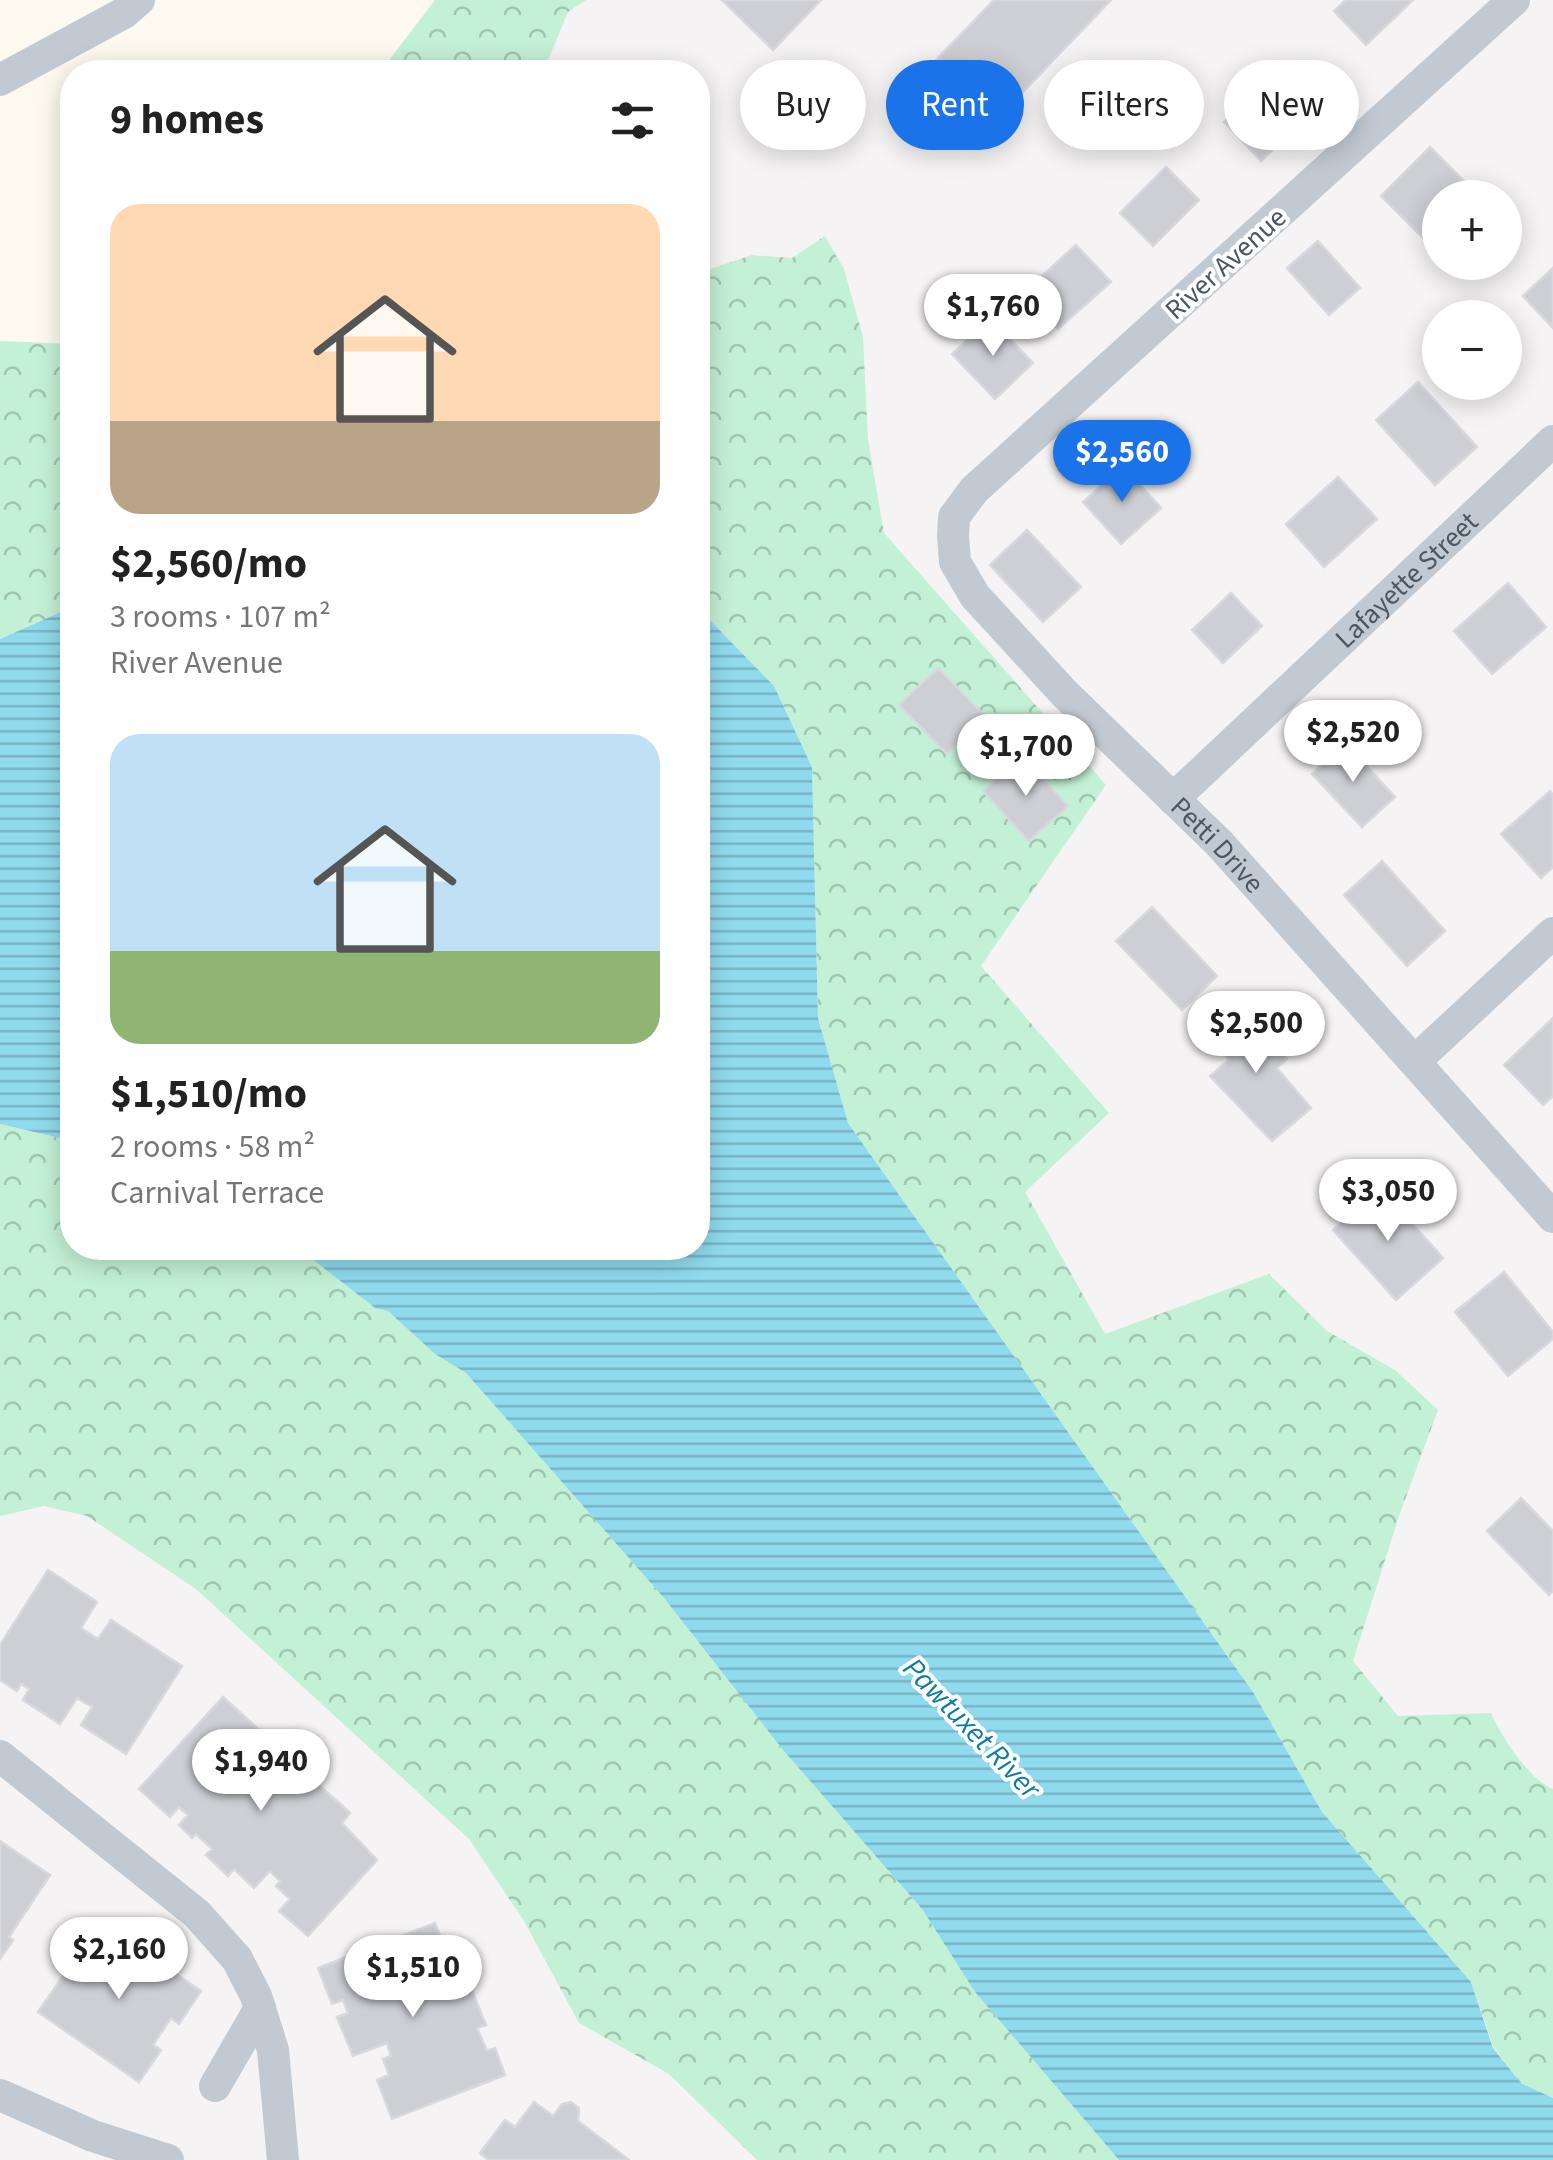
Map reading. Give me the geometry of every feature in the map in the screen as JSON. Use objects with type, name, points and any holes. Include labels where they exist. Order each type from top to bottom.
[{"type":"street","points":[[0,80],[124,13],[139,0]]},
{"type":"street","name":"River Avenue","points":[[953,536],[954,517],[974,490],[1514,0]]},
{"type":"street","name":"Lafayette Street","points":[[1173,799],[1553,441]]},
{"type":"street","name":"Petti Drive","points":[[953,536],[955,562],[976,596],[1065,694],[1219,843],[1553,1217]]},
{"type":"street","points":[[1415,1060],[1553,933]]},
{"type":"street","points":[[0,1756],[197,1914],[237,1959],[260,2008],[273,2050],[283,2160]]},
{"type":"street","points":[[215,2086],[260,2008]]},
{"type":"street","points":[[0,2094],[93,2136],[168,2160]]},
{"type":"shaded area","points":[[0,0],[436,0],[390,60],[60,60],[60,344],[0,341]]},
{"type":"green space","points":[[435,0],[586,0],[568,12],[548,60],[389,60]]},
{"type":"green space","points":[[825,236],[844,269],[863,337],[868,439],[884,533],[1106,785],[981,966],[1109,1113],[1025,1192],[1105,1334],[1269,1274],[1327,1331],[1395,1370],[1438,1410],[1353,1661],[1398,1716],[1491,1713],[1525,1767],[1553,1789],[1553,2098],[1521,2083],[1494,2048],[1471,1982],[1322,1812],[1253,1692],[848,1123],[818,1018],[812,767],[774,686],[710,620],[710,269],[752,255],[792,258]]},
{"type":"green space","points":[[0,341],[60,344],[60,612],[0,639]]},
{"type":"green space","points":[[0,1124],[60,1138],[60,1260],[313,1260],[375,1308],[388,1311],[435,1354],[466,1373],[664,1598],[783,1750],[922,1909],[975,1992],[1119,2160],[757,2160],[669,2074],[579,2023],[524,1921],[469,1839],[196,1589],[87,1516],[44,1506],[0,1516]]},
{"type":"water","points":[[60,612],[60,1138],[0,1124],[0,639]]},
{"type":"water","name":"Pawtuxet River","points":[[710,620],[774,686],[812,767],[818,1018],[848,1123],[1253,1692],[1322,1812],[1471,1982],[1493,2048],[1521,2083],[1553,2098],[1553,2160],[1119,2160],[975,1992],[922,1909],[783,1750],[664,1598],[466,1373],[435,1354],[388,1311],[375,1308],[313,1260],[710,1260]]},
{"type":"building","points":[[722,0],[821,0],[773,50]]},
{"type":"building","points":[[994,0],[1111,0],[1053,60],[1044,60],[1044,70],[1024,91],[1024,60],[936,60]]},
{"type":"building","points":[[1346,0],[1413,0],[1366,45],[1334,11]]},
{"type":"building","points":[[1430,147],[1463,180],[1422,180],[1422,237],[1381,196]]},
{"type":"building","points":[[1251,150],[1272,150],[1261,161]]},
{"type":"building","points":[[1166,167],[1199,200],[1153,246],[1120,213]]},
{"type":"building","points":[[1318,241],[1360,288],[1329,315],[1287,268]]},
{"type":"building","points":[[1076,245],[1111,282],[1058,329],[1024,292]]},
{"type":"building","points":[[1553,268],[1553,328],[1523,296]]},
{"type":"building","points":[[990,319],[1033,363],[995,399],[952,354]]},
{"type":"building","points":[[1418,382],[1422,400],[1434,400],[1477,447],[1435,485],[1376,420]]},
{"type":"building","points":[[1123,466],[1161,508],[1121,544],[1083,502]]},
{"type":"building","points":[[1338,477],[1377,519],[1324,567],[1286,524]]},
{"type":"building","points":[[1027,530],[1081,587],[1043,622],[990,565]]},
{"type":"building","points":[[1508,583],[1546,627],[1492,674],[1454,631]]},
{"type":"building","points":[[1231,593],[1262,626],[1223,663],[1192,630]]},
{"type":"building","points":[[938,668],[986,717],[947,754],[899,705]]},
{"type":"building","points":[[1345,743],[1395,797],[1362,827],[1312,774]]},
{"type":"building","points":[[1022,756],[1068,806],[1029,841],[983,791]]},
{"type":"building","points":[[1550,791],[1553,867],[1541,878],[1501,834]]},
{"type":"building","points":[[1382,861],[1445,931],[1407,966],[1344,895]]},
{"type":"building","points":[[1152,907],[1217,976],[1182,1010],[1116,941]]},
{"type":"building","points":[[1244,1008],[1287,1059],[1277,1068],[1311,1108],[1272,1141],[1210,1076],[1229,1060],[1208,1036]]},
{"type":"building","points":[[1553,1018],[1553,1096],[1543,1105],[1504,1065]]},
{"type":"building","points":[[1380,1188],[1443,1258],[1396,1300],[1333,1230]]},
{"type":"building","points":[[1504,1272],[1553,1332],[1553,1339],[1508,1376],[1455,1312]]},
{"type":"building","points":[[1521,1498],[1553,1531],[1553,1591],[1549,1595],[1487,1531]]},
{"type":"building","points":[[48,1570],[97,1602],[81,1628],[98,1639],[111,1620],[182,1666],[126,1754],[81,1725],[92,1707],[77,1698],[60,1724],[23,1700],[29,1689],[21,1684],[17,1691],[0,1680],[0,1645]]},
{"type":"building","points":[[223,1697],[267,1737],[272,1732],[316,1771],[310,1777],[350,1813],[342,1823],[377,1860],[308,1936],[279,1911],[290,1899],[276,1886],[280,1881],[270,1871],[254,1888],[234,1869],[228,1876],[206,1855],[212,1849],[179,1825],[188,1815],[179,1807],[170,1817],[139,1789]]},
{"type":"building","points":[[0,1841],[50,1875],[9,1937],[13,1940],[0,1959]]},
{"type":"building","points":[[435,1923],[448,1955],[434,1961],[442,1982],[465,1973],[486,2025],[477,2028],[487,2051],[495,2048],[505,2075],[392,2119],[377,2080],[389,2075],[383,2059],[391,2056],[387,2043],[353,2056],[337,2017],[348,2013],[343,2000],[332,2004],[318,1968]]},
{"type":"building","points":[[114,1931],[201,1991],[179,2024],[171,2018],[153,2045],[161,2050],[139,2082],[38,2012],[93,1933],[107,1942]]},
{"type":"building","points":[[534,2102],[553,2116],[562,2104],[571,2102],[579,2108],[578,2121],[629,2160],[489,2160],[480,2153],[505,2120],[515,2127]]}]
